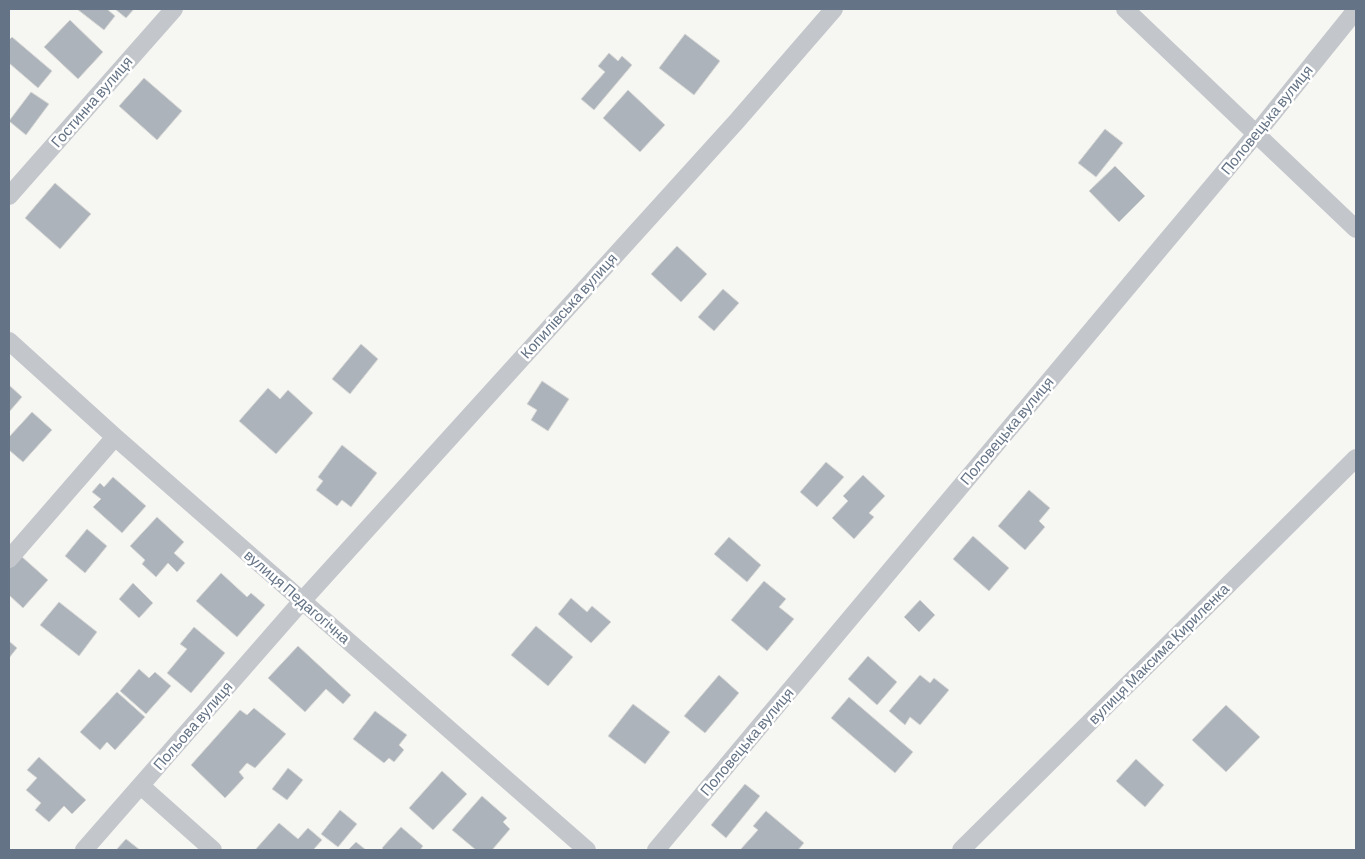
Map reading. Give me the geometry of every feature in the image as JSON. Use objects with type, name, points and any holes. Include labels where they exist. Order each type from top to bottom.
[{"type":"street","name":"Гостинна вулиця","points":[[9,196],[174,9]]},
{"type":"street","name":"Копилівська вулиця","points":[[302,601],[736,122],[834,9]]},
{"type":"street","points":[[1125,9],[1356,228]]},
{"type":"street","name":"Половецька вулиця","points":[[656,850],[1256,134],[1356,10]]},
{"type":"street","name":"вулиця Педагогічна","points":[[9,341],[115,437],[587,850]]},
{"type":"street","points":[[9,559],[115,437]]},
{"type":"street","name":"вулиця Максима Кириленка","points":[[961,850],[1356,458]]},
{"type":"street","name":"Польова вулиця","points":[[84,850],[302,601]]},
{"type":"street","points":[[141,786],[213,850]]},
{"type":"building","points":[[77,9],[107,9],[115,16],[104,30]]},
{"type":"building","points":[[115,9],[134,9],[126,18]]},
{"type":"building","points":[[70,20],[103,52],[78,79],[44,47]]},
{"type":"building","points":[[685,34],[720,61],[694,95],[659,68]]},
{"type":"building","points":[[12,37],[52,71],[38,88],[9,63],[9,40]]},
{"type":"building","points":[[609,53],[618,61],[622,56],[632,65],[594,110],[581,99],[605,72],[598,66]]},
{"type":"building","points":[[144,78],[182,111],[157,140],[119,106]]},
{"type":"building","points":[[628,90],[665,125],[640,152],[603,118]]},
{"type":"building","points":[[31,92],[49,104],[26,135],[9,121]]},
{"type":"building","points":[[1105,129],[1123,143],[1096,177],[1078,163]]},
{"type":"building","points":[[1115,166],[1145,196],[1119,222],[1089,191]]},
{"type":"building","points":[[55,183],[91,214],[60,249],[25,218]]},
{"type":"building","points":[[677,246],[707,274],[681,302],[651,274]]},
{"type":"building","points":[[723,289],[739,303],[714,331],[698,317]]},
{"type":"building","points":[[361,344],[378,359],[350,394],[332,379]]},
{"type":"building","points":[[542,381],[569,399],[548,431],[531,420],[537,410],[527,404]]},
{"type":"building","points":[[9,385],[22,397],[9,412]]},
{"type":"building","points":[[268,388],[280,399],[288,390],[313,413],[276,454],[239,421]]},
{"type":"building","points":[[32,412],[52,430],[23,462],[9,450],[9,437]]},
{"type":"building","points":[[342,445],[377,473],[351,507],[342,500],[337,506],[316,490],[323,481],[318,477]]},
{"type":"building","points":[[826,462],[844,477],[817,507],[800,492]]},
{"type":"building","points":[[863,475],[885,496],[869,513],[874,517],[854,539],[832,518],[848,501],[843,496]]},
{"type":"building","points":[[113,477],[146,506],[122,533],[93,507],[101,499],[92,492],[100,483],[104,487]]},
{"type":"building","points":[[1029,490],[1050,508],[1039,521],[1045,527],[1025,550],[998,526]]},
{"type":"building","points":[[157,517],[184,542],[174,553],[185,563],[177,572],[168,563],[156,577],[142,564],[145,560],[130,546]]},
{"type":"building","points":[[87,529],[107,546],[85,573],[65,556]]},
{"type":"building","points":[[973,536],[1009,568],[989,591],[953,559]]},
{"type":"building","points":[[729,537],[761,565],[747,582],[714,554]]},
{"type":"building","points":[[21,556],[48,580],[23,608],[9,595],[9,569]]},
{"type":"building","points":[[221,573],[247,597],[251,593],[265,605],[237,637],[196,601]]},
{"type":"building","points":[[764,581],[786,599],[779,607],[794,619],[767,651],[731,620]]},
{"type":"building","points":[[133,583],[153,603],[139,618],[119,599]]},
{"type":"building","points":[[571,598],[587,612],[592,606],[611,622],[591,643],[558,614]]},
{"type":"building","points":[[920,600],[935,615],[919,632],[904,617]]},
{"type":"building","points":[[59,602],[97,632],[79,656],[40,625]]},
{"type":"building","points":[[536,626],[573,657],[548,686],[511,655]]},
{"type":"building","points":[[194,627],[225,653],[191,693],[167,673],[187,649],[180,644]]},
{"type":"building","points":[[9,641],[17,648],[9,658]]},
{"type":"building","points":[[298,646],[351,695],[343,704],[326,689],[305,712],[268,678]]},
{"type":"building","points":[[868,656],[897,682],[877,705],[848,679]]},
{"type":"building","points":[[139,669],[149,678],[155,672],[171,686],[146,714],[120,691]]},
{"type":"building","points":[[719,675],[739,693],[705,733],[684,716]]},
{"type":"building","points":[[920,675],[930,683],[934,678],[949,690],[920,725],[910,717],[905,725],[889,711]]},
{"type":"building","points":[[117,692],[145,717],[115,750],[107,742],[100,750],[80,732]]},
{"type":"building","points":[[849,697],[913,752],[895,773],[831,718]]},
{"type":"building","points":[[633,704],[670,732],[645,764],[608,736]]},
{"type":"building","points":[[1226,705],[1260,737],[1226,772],[1192,740]]},
{"type":"building","points":[[254,708],[286,734],[255,768],[247,763],[239,772],[244,778],[225,798],[191,765],[240,710],[247,715]]},
{"type":"building","points":[[375,711],[407,735],[399,745],[404,750],[394,762],[389,758],[384,763],[353,739]]},
{"type":"building","points":[[39,757],[86,800],[72,814],[64,806],[49,822],[35,810],[41,803],[26,790],[37,778],[27,770]]},
{"type":"building","points":[[1136,759],[1164,785],[1145,807],[1116,781]]},
{"type":"building","points":[[288,768],[303,780],[287,800],[272,789]]},
{"type":"building","points":[[442,771],[467,794],[433,830],[409,808]]},
{"type":"building","points":[[745,784],[760,796],[726,838],[711,825]]},
{"type":"building","points":[[482,796],[507,818],[503,822],[510,829],[492,850],[476,850],[452,830]]},
{"type":"building","points":[[340,810],[357,824],[338,847],[321,834]]},
{"type":"building","points":[[766,811],[804,843],[798,850],[740,850],[758,830],[753,826]]},
{"type":"building","points":[[279,823],[298,839],[308,828],[322,840],[313,850],[255,850]]},
{"type":"building","points":[[401,827],[423,846],[420,850],[384,850],[382,848]]},
{"type":"building","points":[[126,839],[140,850],[116,850]]},
{"type":"building","points":[[356,842],[366,850],[348,850]]}]
